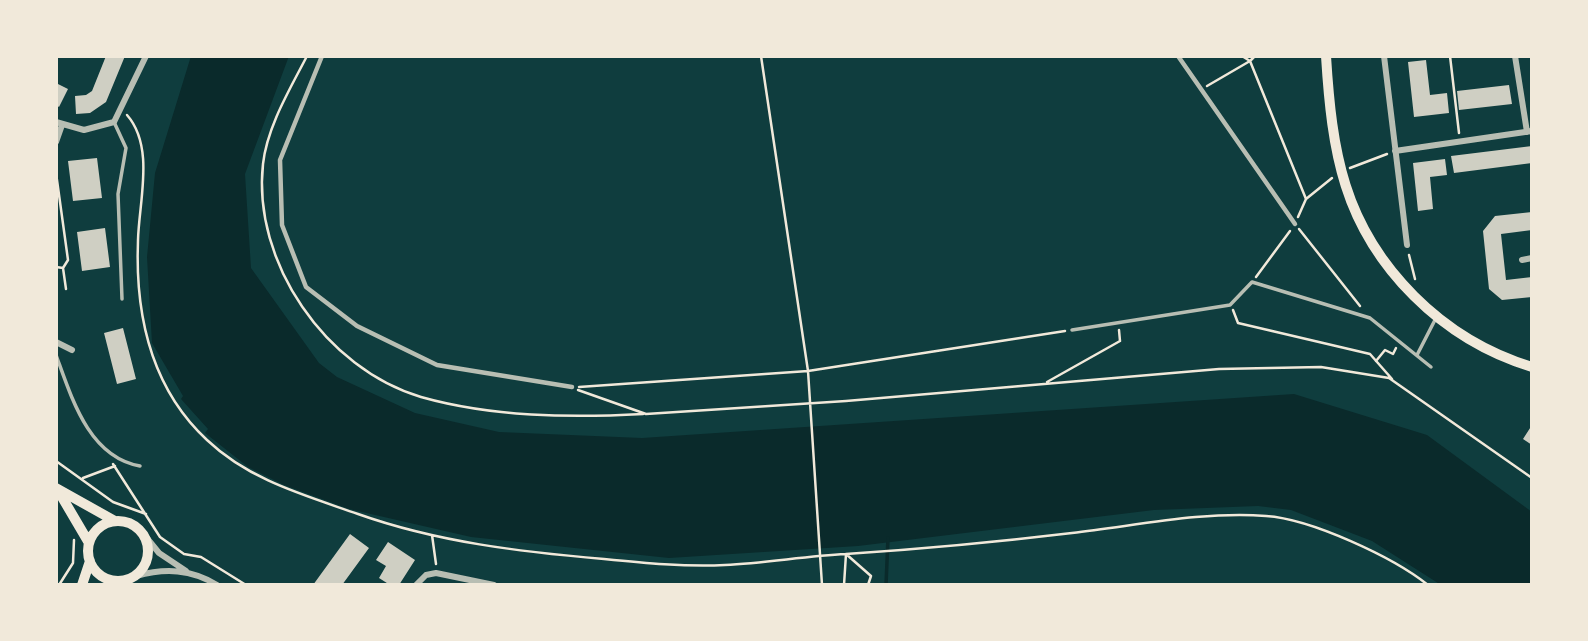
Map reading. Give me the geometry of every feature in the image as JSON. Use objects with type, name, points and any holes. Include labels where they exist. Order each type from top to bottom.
[{"type":"main road","points":[[1326,56],[1329,113],[1341,171],[1350,201],[1371,245],[1386,268],[1436,318],[1486,349],[1532,367]]},
{"type":"main road","points":[[56,488],[115,521],[134,525],[146,537],[147,560],[131,580],[112,581],[95,570],[90,561]]},
{"type":"main road","points":[[56,488],[89,544],[90,561],[82,585]]},
{"type":"main road","points":[[89,544],[98,528],[115,521]]},
{"type":"street","points":[[56,142],[59,123],[84,130],[114,122],[146,56]]},
{"type":"street","points":[[323,56],[281,160],[282,225],[306,287],[357,326],[437,365],[572,387]]},
{"type":"street","points":[[1178,56],[1295,224]]},
{"type":"street","points":[[1384,56],[1406,245]]},
{"type":"street","points":[[1395,151],[1461,139],[1529,132],[1516,56]]},
{"type":"street","points":[[1522,260],[1532,258]]},
{"type":"street","points":[[56,342],[72,350]]},
{"type":"street","points":[[146,537],[159,553],[187,572],[217,585]]},
{"type":"street","points":[[131,580],[159,571],[187,572]]},
{"type":"street","points":[[416,585],[426,575],[438,574],[494,585]]},
{"type":"lane","points":[[114,122],[127,148],[118,194],[122,299]]},
{"type":"lane","points":[[1072,330],[1230,305],[1252,282],[1370,318],[1431,367]]},
{"type":"lane","points":[[1417,355],[1436,318]]},
{"type":"lane","points":[[56,355],[76,407],[106,453],[141,466]]},
{"type":"path","points":[[307,56],[269,136],[263,163],[262,215],[288,282],[314,323],[357,367],[420,396],[519,414],[590,417],[846,401],[1219,369],[1321,367],[1394,382]]},
{"type":"path","points":[[761,56],[808,371],[822,585]]},
{"type":"path","points":[[1242,56],[1250,61],[1306,199]]},
{"type":"path","points":[[1202,89],[1255,56]]},
{"type":"path","points":[[1450,56],[1461,139]]},
{"type":"path","points":[[122,110],[137,127],[143,146],[137,246],[144,328],[156,372],[181,414],[210,443],[267,482],[406,531],[538,554],[670,565],[726,565],[902,551],[1216,516],[1269,516],[1316,529],[1404,566],[1428,585]]},
{"type":"path","points":[[1341,171],[1395,151]]},
{"type":"path","points":[[56,173],[68,260],[64,268],[66,289]]},
{"type":"path","points":[[1295,224],[1370,318]]},
{"type":"path","points":[[1406,245],[1420,302]]},
{"type":"path","points":[[56,267],[64,268]]},
{"type":"path","points":[[1230,305],[1238,323],[1370,354],[1394,382],[1532,478]]},
{"type":"path","points":[[1046,383],[1120,341],[1118,323]]},
{"type":"path","points":[[572,387],[808,371],[1072,330]]},
{"type":"path","points":[[1376,361],[1385,350],[1393,354]]},
{"type":"path","points":[[572,387],[646,414]]},
{"type":"path","points":[[106,453],[160,537],[184,554],[201,557],[246,585]]},
{"type":"path","points":[[56,461],[113,502],[146,514]]},
{"type":"path","points":[[83,478],[115,466]]},
{"type":"path","points":[[60,585],[73,563],[73,534]]},
{"type":"path","points":[[432,536],[438,574]]},
{"type":"path","points":[[844,585],[846,554]]},
{"type":"path","points":[[846,554],[871,576],[868,585]]},
{"type":"path","points":[[150,585],[173,585]]},
{"type":"water","points":[[191,56],[289,56],[245,174],[251,268],[319,363],[337,377],[415,413],[499,432],[642,438],[1294,394],[1427,435],[1532,512],[1532,585],[1441,585],[1372,541],[1291,510],[1258,506],[1154,510],[858,546],[669,558],[471,537],[349,509],[284,485],[248,467],[205,433],[208,429],[181,399],[183,396],[152,343],[147,257],[155,173]]},
{"type":"building","points":[[106,56],[125,56],[106,102],[90,113],[76,114],[75,96],[86,95],[92,91]]},
{"type":"building","points":[[1426,60],[1430,95],[1447,93],[1449,113],[1414,117],[1408,62]]},
{"type":"building","points":[[56,83],[68,89],[59,107],[56,105]]},
{"type":"building","points":[[1509,85],[1512,104],[1459,110],[1457,91]]},
{"type":"building","points":[[1532,146],[1532,163],[1454,173],[1451,156]]},
{"type":"building","points":[[97,158],[102,198],[73,201],[68,161]]},
{"type":"building","points":[[1445,159],[1447,175],[1430,177],[1433,209],[1418,211],[1413,163]]},
{"type":"building","points":[[1532,212],[1532,230],[1501,234],[1506,280],[1532,277],[1532,297],[1502,300],[1489,289],[1483,231],[1495,216]]},
{"type":"building","points":[[105,228],[110,267],[82,271],[77,232]]},
{"type":"building","points":[[123,328],[136,379],[117,384],[104,333]]},
{"type":"building","points":[[1532,425],[1532,445],[1523,439]]},
{"type":"building","points":[[350,534],[369,548],[342,585],[313,585]]},
{"type":"building","points":[[388,542],[415,560],[399,585],[390,585],[379,578],[386,566],[376,560]]},
{"type":"waterway","points":[[886,585],[888,538]]}]
